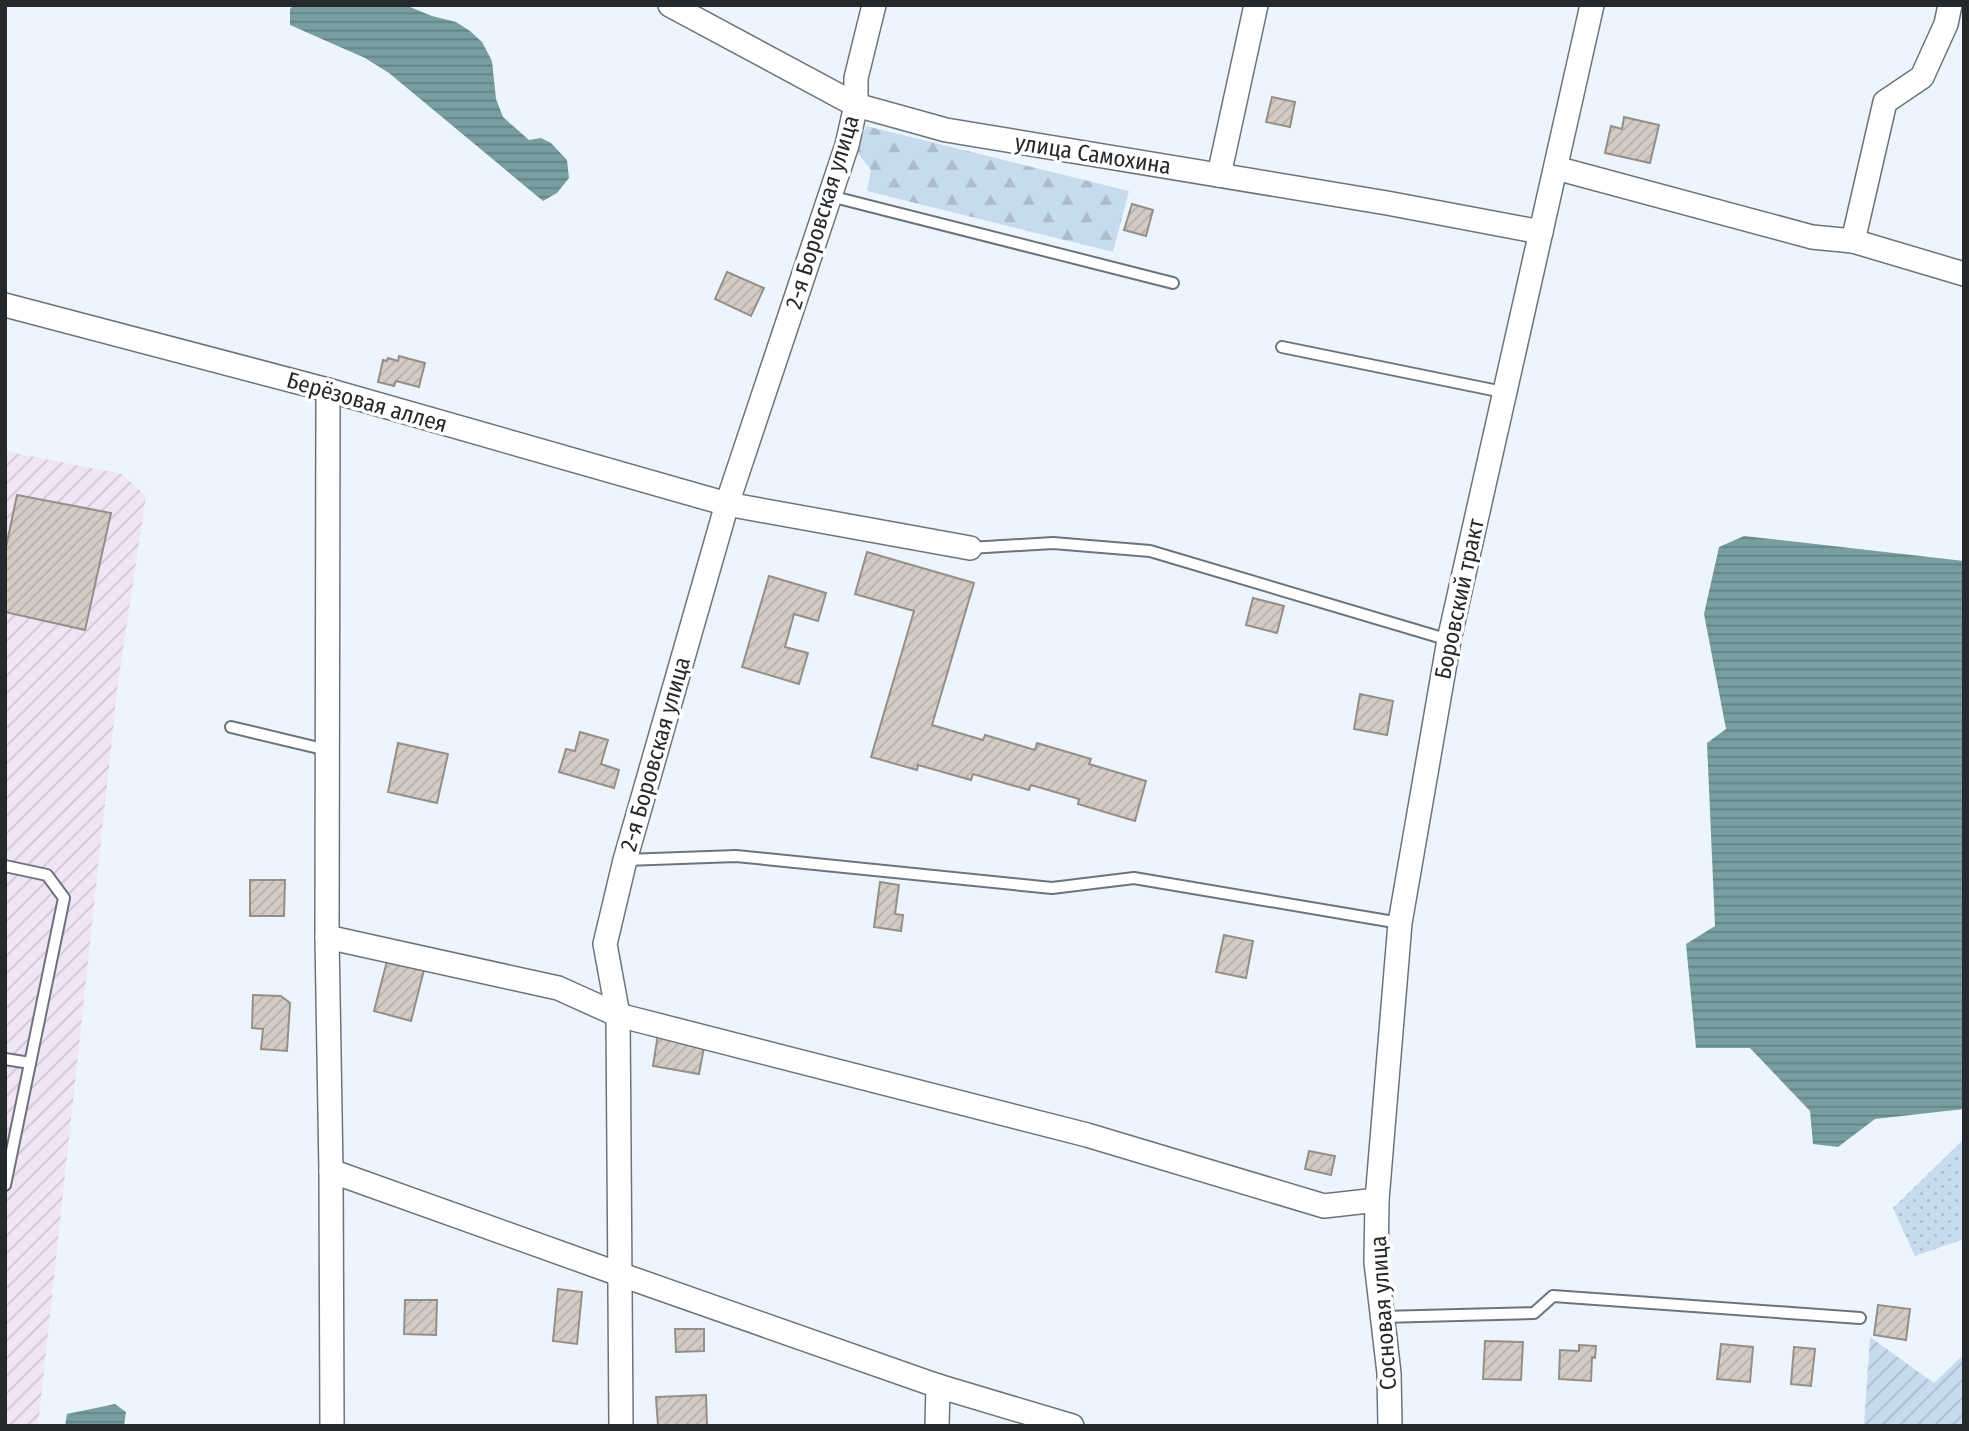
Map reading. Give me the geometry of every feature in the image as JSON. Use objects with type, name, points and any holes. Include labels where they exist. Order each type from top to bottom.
[{"type":"street","name":"улица Самохина","points":[[670,5],[856,105],[946,130],[1387,203],[1541,232]]},
{"type":"street","name":"2-я Боровская улица","points":[[621,1426],[618,1015],[605,944],[625,860],[727,504],[847,145],[856,105],[856,78],[874,5]]},
{"type":"street","points":[[1219,175],[1256,5]]},
{"type":"street","name":"Боровский тракт","points":[[1377,1200],[1401,923],[1449,640],[1592,5]]},
{"type":"street","points":[[1853,241],[1885,102],[1922,77],[1946,24],[1950,5]]},
{"type":"street","points":[[1556,168],[1812,237],[1853,241],[1964,274]]},
{"type":"street","name":"Берёзовая аллея","points":[[5,305],[328,390],[727,504],[971,548]]},
{"type":"street","points":[[328,390],[327,937],[332,1426]]},
{"type":"street","points":[[327,937],[558,988],[618,1015],[1087,1135],[1324,1206],[1377,1200]]},
{"type":"street","points":[[331,1171],[938,1386],[1072,1426]]},
{"type":"street","name":"Сосновая улица","points":[[1377,1200],[1376,1262],[1389,1373],[1390,1426]]},
{"type":"street","points":[[937,1426],[938,1386]]},
{"type":"lane","points":[[830,196],[1173,283]]},
{"type":"lane","points":[[1282,347],[1503,392]]},
{"type":"lane","points":[[971,548],[1054,543],[1150,551],[1449,640]]},
{"type":"lane","points":[[231,727],[327,750]]},
{"type":"lane","points":[[625,860],[736,856],[1052,888],[1134,878],[1401,923]]},
{"type":"lane","points":[[5,866],[47,875],[64,898],[5,1185]]},
{"type":"lane","points":[[5,1059],[30,1063]]},
{"type":"lane","points":[[1382,1317],[1534,1312],[1553,1296],[1860,1318]]},
{"type":"shaded area","points":[[293,5],[405,5],[456,22],[482,42],[492,61],[496,99],[503,117],[529,140],[541,138],[551,143],[567,160],[569,178],[557,193],[543,201],[389,73],[365,58],[290,25],[290,9]]},
{"type":"shaded area","points":[[5,451],[122,474],[146,496],[118,683],[38,1426],[5,1426]]},
{"type":"shaded area","points":[[1744,536],[1964,561],[1964,1109],[1875,1119],[1838,1147],[1813,1144],[1810,1111],[1750,1048],[1696,1048],[1686,944],[1715,926],[1707,743],[1726,729],[1704,614],[1719,547]]},
{"type":"shaded area","points":[[115,1404],[126,1412],[124,1426],[65,1426],[67,1414]]},
{"type":"green space","points":[[866,126],[1129,191],[1113,252],[867,191],[871,170],[856,151]]},
{"type":"green space","points":[[1964,1139],[1964,1239],[1915,1256],[1893,1208]]},
{"type":"green space","points":[[1870,1337],[1934,1383],[1964,1354],[1964,1426],[1864,1426]]},
{"type":"building","points":[[1272,97],[1295,102],[1290,127],[1266,122]]},
{"type":"building","points":[[1624,117],[1659,125],[1650,163],[1605,153],[1611,126],[1622,129]]},
{"type":"building","points":[[1132,204],[1153,210],[1146,236],[1124,230]]},
{"type":"building","points":[[727,272],[764,288],[751,316],[715,299]]},
{"type":"building","points":[[399,356],[425,363],[419,387],[396,381],[394,386],[378,382],[383,360],[387,361],[388,358],[398,361]]},
{"type":"building","points":[[17,495],[111,513],[85,630],[5,612],[5,552]]},
{"type":"building","points":[[867,552],[974,583],[932,725],[983,740],[985,735],[1035,750],[1037,743],[1091,759],[1089,764],[1146,781],[1135,821],[1078,804],[1079,799],[1031,785],[1029,790],[973,774],[971,780],[918,765],[917,770],[871,757],[914,611],[855,594]]},
{"type":"building","points":[[769,576],[826,593],[818,621],[794,614],[785,647],[808,653],[799,684],[742,667]]},
{"type":"building","points":[[1253,598],[1284,606],[1277,633],[1246,625]]},
{"type":"building","points":[[1360,694],[1393,701],[1387,735],[1354,729]]},
{"type":"building","points":[[580,732],[608,740],[601,764],[619,770],[614,788],[559,772],[566,749],[575,751]]},
{"type":"building","points":[[398,743],[448,754],[437,803],[388,792]]},
{"type":"building","points":[[250,880],[285,880],[284,916],[250,916]]},
{"type":"building","points":[[880,882],[899,885],[895,914],[903,915],[901,931],[874,927]]},
{"type":"building","points":[[1224,935],[1253,941],[1246,978],[1216,972]]},
{"type":"building","points":[[388,957],[425,966],[411,1021],[374,1011]]},
{"type":"building","points":[[253,995],[281,996],[290,1003],[287,1051],[261,1049],[263,1029],[252,1028]]},
{"type":"building","points":[[658,1034],[705,1042],[699,1074],[653,1066]]},
{"type":"building","points":[[1309,1151],[1335,1156],[1331,1175],[1305,1169]]},
{"type":"building","points":[[558,1289],[582,1292],[577,1344],[553,1341]]},
{"type":"building","points":[[405,1300],[437,1300],[436,1335],[404,1334]]},
{"type":"building","points":[[1878,1305],[1910,1309],[1906,1340],[1874,1335]]},
{"type":"building","points":[[675,1329],[704,1329],[704,1351],[676,1352]]},
{"type":"building","points":[[1485,1341],[1523,1342],[1521,1380],[1483,1379]]},
{"type":"building","points":[[1721,1344],[1753,1347],[1750,1382],[1717,1379]]},
{"type":"building","points":[[1579,1345],[1596,1346],[1595,1358],[1592,1357],[1591,1381],[1559,1379],[1560,1350],[1579,1351]]},
{"type":"building","points":[[1794,1347],[1815,1349],[1811,1386],[1791,1384]]},
{"type":"building","points":[[706,1395],[707,1426],[658,1426],[656,1397]]}]
